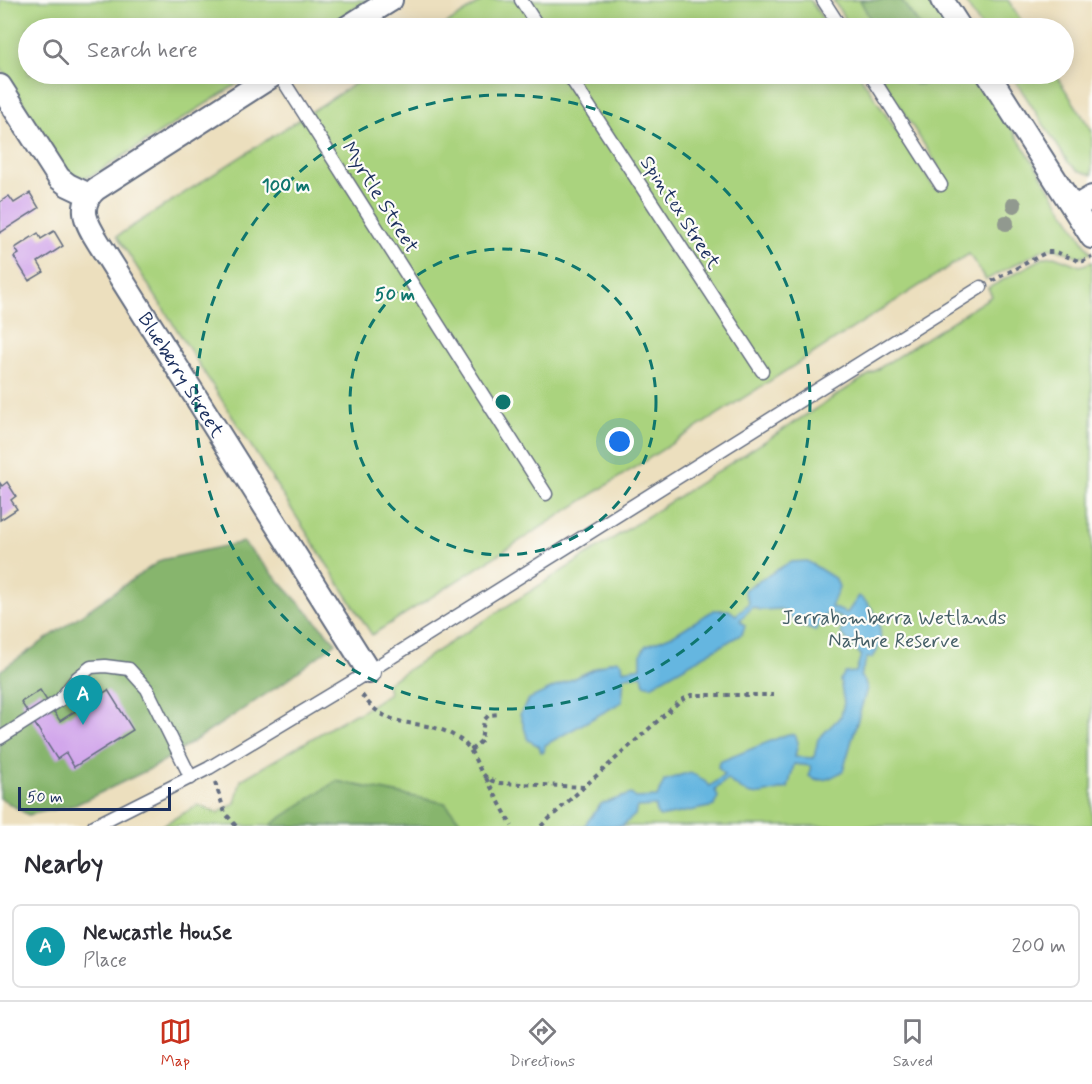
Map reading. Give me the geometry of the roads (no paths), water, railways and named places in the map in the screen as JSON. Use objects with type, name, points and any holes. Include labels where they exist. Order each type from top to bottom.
[{"type":"street","points":[[362,18],[391,0]]},
{"type":"street","points":[[942,0],[954,18]]},
{"type":"street","points":[[0,86],[59,178],[68,186],[89,195],[261,84]]},
{"type":"street","points":[[995,84],[1083,202],[1092,237]]},
{"type":"street","name":"Blueberry Street","points":[[89,195],[84,209],[88,225],[361,677]]},
{"type":"lane","points":[[521,0],[533,18]]},
{"type":"lane","points":[[823,0],[835,18]]},
{"type":"lane","name":"Myrtle Street","points":[[283,84],[546,494]]},
{"type":"lane","name":"Spintex Street","points":[[575,84],[762,371]]},
{"type":"lane","points":[[876,84],[941,185]]},
{"type":"lane","points":[[94,826],[209,768],[361,677],[981,287]]},
{"type":"lane","points":[[0,738],[60,700],[77,678],[91,667],[129,669],[147,689],[191,777]]},
{"type":"water","points":[[807,561],[836,579],[839,587],[831,607],[847,613],[859,596],[871,608],[879,625],[880,642],[872,658],[867,658],[860,676],[867,688],[843,771],[830,778],[818,780],[809,776],[811,766],[794,764],[788,788],[755,794],[743,791],[727,779],[715,790],[718,797],[714,806],[660,817],[656,813],[656,806],[637,807],[635,815],[622,826],[584,826],[601,804],[631,794],[636,798],[657,797],[664,781],[679,775],[693,774],[710,786],[724,775],[718,767],[719,762],[788,734],[795,735],[798,742],[795,757],[814,758],[818,739],[841,716],[844,703],[840,680],[845,673],[856,672],[861,655],[841,633],[845,619],[828,612],[815,631],[799,625],[781,609],[760,610],[752,607],[740,620],[745,626],[742,634],[651,686],[644,684],[642,675],[624,677],[622,702],[545,745],[544,752],[528,740],[520,714],[529,699],[609,662],[617,660],[622,663],[623,670],[641,667],[641,654],[645,646],[675,634],[714,610],[729,610],[736,615],[749,603],[744,590],[790,562]]},
{"type":"place","name":"Newcastle House","points":[[83,725]]},
{"type":"park label","name":"Jerrabomberra Wetlands Nature Reserve","points":[[894,628]]}]
